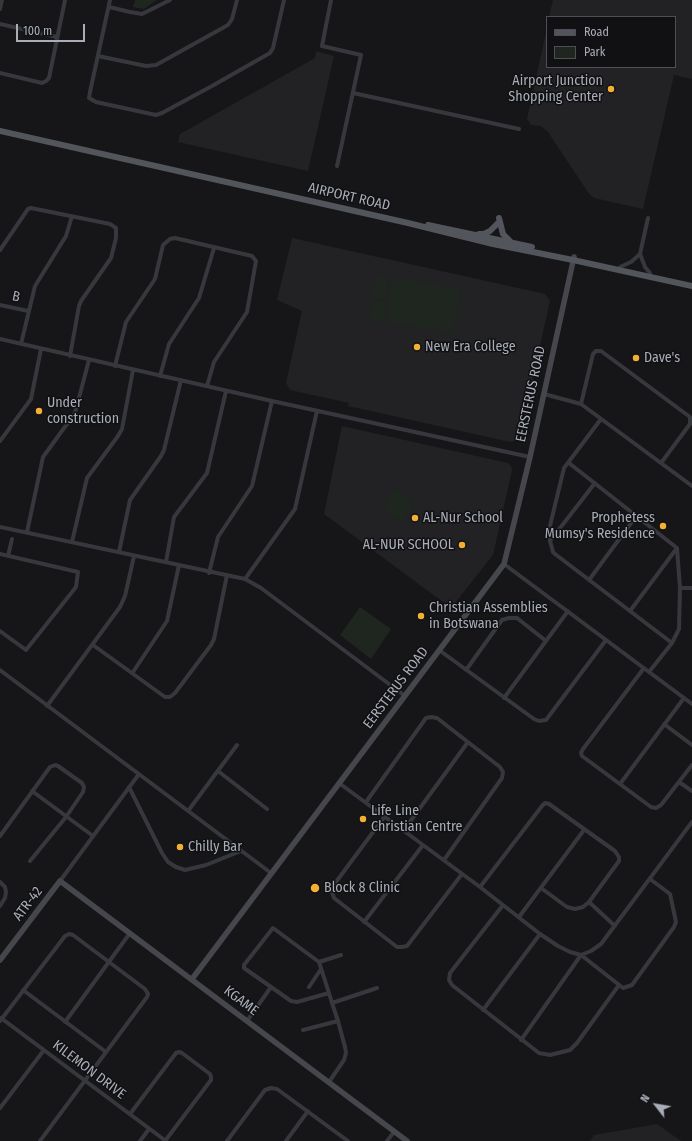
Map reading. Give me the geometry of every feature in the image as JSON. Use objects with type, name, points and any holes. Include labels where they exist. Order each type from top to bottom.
[{"type":"main road","name":"AIRPORT ROAD","points":[[0,131],[408,223],[493,244],[574,258],[692,284]]},
{"type":"main road","points":[[471,234],[484,234],[490,231],[498,221],[503,234],[512,243]]},
{"type":"main road","points":[[408,223],[435,226],[574,258],[650,273],[692,284]]},
{"type":"street","points":[[0,10],[2,0]]},
{"type":"street","points":[[0,73],[42,82],[49,78],[65,0]]},
{"type":"street","points":[[110,0],[90,98],[91,100],[120,108],[156,115],[270,53],[273,48],[284,0]]},
{"type":"street","points":[[109,7],[142,14],[170,0]]},
{"type":"street","points":[[98,56],[146,66],[156,65],[228,25],[232,19],[237,0]]},
{"type":"street","points":[[331,0],[322,46],[361,54],[337,166]]},
{"type":"street","points":[[0,24],[57,38]]},
{"type":"street","points":[[353,93],[519,129]]},
{"type":"street","points":[[0,250],[28,209],[35,208],[110,224],[116,228],[117,232],[111,258],[79,306],[70,356]]},
{"type":"street","points":[[22,344],[28,311],[35,286],[66,236],[72,216]]},
{"type":"street","points":[[648,218],[640,254],[645,267],[650,273]]},
{"type":"street","points":[[115,366],[126,322],[155,279],[163,245],[170,239],[175,238],[252,256],[255,258],[257,264],[246,312],[214,362],[207,386]]},
{"type":"street","points":[[160,376],[170,344],[200,298],[214,248]]},
{"type":"street","points":[[620,267],[631,262],[640,254]]},
{"type":"street","name":"EERSTERUS ROAD","points":[[192,979],[504,564],[530,457],[574,258]]},
{"type":"street","name":"B","points":[[0,305],[28,311]]},
{"type":"street","points":[[0,339],[272,402],[530,457]]},
{"type":"street","points":[[0,441],[31,399],[41,349]]},
{"type":"street","points":[[582,404],[593,354],[596,351],[601,351],[690,417],[690,424],[661,463]]},
{"type":"street","points":[[27,532],[43,457],[75,413],[89,360]]},
{"type":"street","points":[[72,542],[87,478],[122,429],[133,370]]},
{"type":"street","points":[[119,552],[130,500],[162,454],[180,380]]},
{"type":"street","points":[[166,562],[174,517],[207,473],[226,391]]},
{"type":"street","points":[[544,394],[582,404],[692,486]]},
{"type":"street","points":[[209,572],[218,537],[252,486],[272,402]]},
{"type":"street","points":[[245,579],[295,509],[317,412]]},
{"type":"street","points":[[601,419],[564,468],[549,530],[550,541],[555,554],[672,643]]},
{"type":"street","points":[[569,462],[637,515],[676,548],[680,588],[679,629],[672,643],[650,672]]},
{"type":"street","points":[[550,541],[595,483]]},
{"type":"street","points":[[589,580],[637,515]]},
{"type":"street","points":[[0,527],[245,579],[261,588],[405,696]]},
{"type":"street","points":[[8,556],[12,539]]},
{"type":"street","points":[[630,611],[676,548]]},
{"type":"street","points":[[0,554],[78,572],[77,586],[26,650],[0,632]]},
{"type":"street","points":[[47,706],[123,602],[134,556]]},
{"type":"street","points":[[504,564],[692,704]]},
{"type":"street","points":[[133,672],[167,621],[179,565]]},
{"type":"street","points":[[93,645],[133,672],[165,697],[170,697],[175,693],[208,650],[214,639],[227,575]]},
{"type":"street","points":[[680,588],[692,588]]},
{"type":"street","points":[[504,698],[568,611]]},
{"type":"street","points":[[466,670],[502,620],[517,618],[546,641]]},
{"type":"street","points":[[439,650],[534,720],[539,721],[546,720],[606,640]]},
{"type":"street","points":[[644,668],[581,753],[582,756],[651,806],[656,808],[692,765]]},
{"type":"street","points":[[0,670],[271,873]]},
{"type":"street","points":[[620,784],[684,698]]},
{"type":"street","points":[[366,802],[426,718],[437,718],[500,766],[503,772],[502,778],[444,860]]},
{"type":"street","points":[[664,724],[692,744]]},
{"type":"street","points":[[404,830],[468,742]]},
{"type":"street","points":[[188,811],[236,745]]},
{"type":"street","points":[[0,836],[50,767],[55,765],[58,766],[82,783],[84,787],[83,792],[66,817],[30,861]]},
{"type":"street","points":[[218,771],[266,809]]},
{"type":"street","points":[[60,881],[139,774]]},
{"type":"street","points":[[679,782],[692,791]]},
{"type":"street","points":[[339,783],[480,887],[540,934],[558,946],[570,952],[581,955],[623,988],[632,985],[674,927],[675,917],[670,894],[650,879]]},
{"type":"street","points":[[129,787],[162,853],[168,862],[176,867],[185,870],[206,865],[242,851]]},
{"type":"street","points":[[32,791],[92,836]]},
{"type":"street","points":[[480,887],[545,803],[549,804],[615,851],[619,857],[617,864],[589,902],[583,907],[575,909],[567,907],[541,888]]},
{"type":"street","points":[[384,816],[334,886],[332,892],[334,898],[397,947],[407,946],[462,874]]},
{"type":"street","points":[[521,1040],[581,955],[591,952],[601,944],[692,822]]},
{"type":"street","points":[[519,917],[584,830]]},
{"type":"street","points":[[364,922],[423,845]]},
{"type":"street","name":"KGAME","points":[[60,881],[406,1141]]},
{"type":"street","name":"ATR-42","points":[[0,960],[60,881]]},
{"type":"street","points":[[0,882],[5,887],[6,892],[5,898],[0,906]]},
{"type":"street","points":[[589,902],[615,926]]},
{"type":"street","points":[[503,905],[450,973],[449,980],[452,985],[539,1053],[543,1055],[550,1055],[570,1050],[577,1043],[619,985]]},
{"type":"street","points":[[329,993],[297,1002],[287,999],[244,967],[273,928],[319,962],[321,969],[329,993],[338,1021],[346,1053],[344,1060],[329,1082]]},
{"type":"street","points":[[65,1022],[130,933]]},
{"type":"street","points":[[1,1019],[65,936],[69,934],[73,935],[145,989],[148,994],[40,1141]]},
{"type":"street","points":[[483,1010],[540,934]]},
{"type":"street","points":[[319,962],[341,955]]},
{"type":"street","points":[[309,987],[321,969]]},
{"type":"street","points":[[247,1021],[270,987]]},
{"type":"street","points":[[332,1003],[376,988]]},
{"type":"street","points":[[23,990],[106,1052]]},
{"type":"street","name":"KILEMON DRIVE","points":[[1,1019],[165,1141]]},
{"type":"street","points":[[303,1030],[338,1021]]},
{"type":"street","points":[[0,1108],[44,1050]]},
{"type":"street","points":[[130,1114],[176,1053],[182,1052],[210,1074],[211,1080],[165,1141]]},
{"type":"street","points":[[227,1141],[265,1090],[271,1088],[278,1089],[346,1140]]},
{"type":"street","points":[[286,1141],[308,1111]]},
{"type":"street","points":[[140,1141],[149,1129]]},
{"type":"street","points":[[388,1141],[394,1132]]},
{"type":"shaded area","points":[[553,0],[692,0],[692,79],[674,75],[643,209],[594,198],[589,194],[548,132],[541,126],[531,125],[527,119],[546,33],[546,68],[676,68],[676,16],[549,16]]},
{"type":"shaded area","points":[[316,51],[334,56],[308,171],[178,142],[180,134],[315,58]]},
{"type":"shaded area","name":"New Era College","points":[[292,238],[545,294],[550,301],[519,440],[510,442],[348,406],[349,403],[290,390],[286,383],[302,311],[277,300]]},
{"type":"shaded area","name":"AL-Nur School","points":[[342,426],[508,463],[511,466],[512,470],[493,555],[455,603],[447,605],[324,514]]},
{"type":"shaded area","points":[[657,1124],[681,1141],[590,1141],[594,1135]]},
{"type":"green space","points":[[135,0],[157,0],[144,9],[133,7]]},
{"type":"green space","points":[[376,276],[388,278],[385,298],[373,297]]},
{"type":"green space","points":[[392,277],[462,290],[453,333],[385,321]]},
{"type":"green space","points":[[372,300],[386,302],[382,323],[369,321]]},
{"type":"green space","points":[[397,489],[416,504],[402,522],[383,508]]},
{"type":"green space","points":[[360,607],[391,629],[371,659],[340,635]]},
{"type":"place","name":"Airport Junction Shopping Center","points":[[611,89]]},
{"type":"place","name":"New Era College","points":[[417,347]]},
{"type":"place","name":"Dave's","points":[[636,358]]},
{"type":"place","name":"Under construction","points":[[39,411]]},
{"type":"place","name":"AL-Nur School","points":[[415,518]]},
{"type":"place","name":"Prophetess Mumsy's Residence","points":[[663,526]]},
{"type":"place","name":"AL-NUR SCHOOL","points":[[462,545]]},
{"type":"place","name":"Christian Assemblies in Botswana","points":[[421,616]]},
{"type":"place","name":"Life Line Christian Centre","points":[[363,819]]},
{"type":"place","name":"Chilly Bar","points":[[180,847]]},
{"type":"place","name":"Block 8 Clinic","points":[[315,888]]}]
